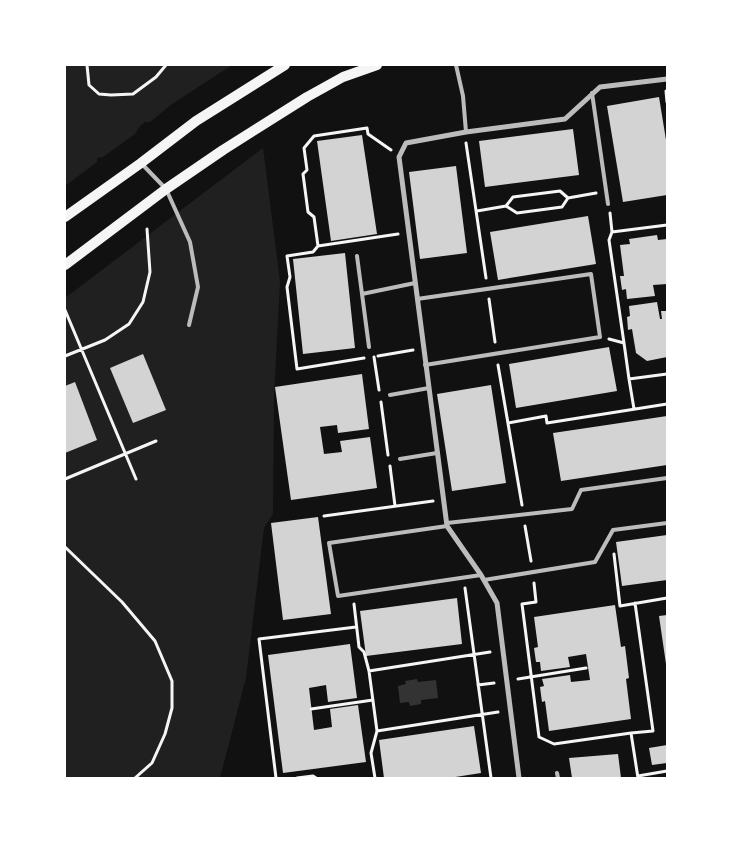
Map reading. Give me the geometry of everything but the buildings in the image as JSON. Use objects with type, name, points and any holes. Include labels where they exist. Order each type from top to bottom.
[{"type":"main road","points":[[65,265],[166,189],[223,150],[307,97],[343,77],[377,65]]},
{"type":"main road","points":[[65,217],[141,164],[196,121],[238,96],[281,66]]},
{"type":"street","points":[[519,778],[497,602],[481,574],[447,525],[399,157],[406,143],[465,132],[565,118],[600,87],[667,79]]},
{"type":"lane","points":[[456,65],[463,96],[465,132]]},
{"type":"lane","points":[[592,94],[608,204]]},
{"type":"lane","points":[[141,164],[166,189],[190,242],[198,286],[189,325]]},
{"type":"lane","points":[[358,256],[369,346]]},
{"type":"lane","points":[[417,300],[591,274],[600,337],[425,365]]},
{"type":"lane","points":[[362,294],[415,283]]},
{"type":"lane","points":[[390,395],[429,388]]},
{"type":"lane","points":[[400,459],[437,452]]},
{"type":"lane","points":[[481,574],[338,596],[329,543],[523,514],[572,509],[581,490],[667,478]]},
{"type":"lane","points":[[484,580],[595,562],[613,530],[667,522]]},
{"type":"lane","points":[[557,773],[558,778]]},
{"type":"path","points":[[87,65],[90,85],[99,94],[111,95],[133,94],[156,77],[166,65]]},
{"type":"path","points":[[665,91],[667,102]]},
{"type":"path","points":[[318,246],[314,217],[308,212],[303,174],[307,170],[304,148],[314,136],[367,128],[368,134],[399,157]]},
{"type":"path","points":[[465,132],[496,353],[536,602],[522,604],[539,737],[554,744],[653,731],[635,603]]},
{"type":"path","points":[[506,206],[513,197],[560,191],[568,198]]},
{"type":"path","points":[[477,211],[506,206],[517,213],[562,207],[568,198],[607,192]]},
{"type":"path","points":[[608,204],[612,232],[609,240],[634,409]]},
{"type":"path","points":[[612,232],[667,224]]},
{"type":"path","points":[[65,356],[105,340],[129,324],[143,302],[150,272],[147,229]]},
{"type":"path","points":[[408,233],[318,246],[313,252],[287,256],[290,277],[287,286],[297,369],[423,348]]},
{"type":"path","points":[[65,310],[136,479]]},
{"type":"path","points":[[600,337],[624,343]]},
{"type":"path","points":[[374,356],[395,506]]},
{"type":"path","points":[[629,379],[667,374]]},
{"type":"path","points":[[508,423],[546,416],[547,423],[667,404]]},
{"type":"path","points":[[65,479],[156,441]]},
{"type":"path","points":[[324,516],[443,499]]},
{"type":"path","points":[[611,534],[620,606],[667,598]]},
{"type":"path","points":[[65,547],[122,602],[155,641],[172,680],[172,708],[165,734],[152,763],[135,778]]},
{"type":"path","points":[[463,577],[491,778]]},
{"type":"path","points":[[352,594],[359,648],[364,652],[368,670],[377,730],[371,753],[374,778]]},
{"type":"path","points":[[276,778],[259,639],[356,627]]},
{"type":"path","points":[[368,670],[504,650]]},
{"type":"path","points":[[507,680],[586,668]]},
{"type":"path","points":[[311,709],[372,700]]},
{"type":"path","points":[[377,730],[511,711]]},
{"type":"path","points":[[631,733],[638,777],[667,771]]},
{"type":"path","points":[[297,778],[313,776],[316,778]]},
{"type":"shaded area","points":[[65,65],[232,65],[172,104],[150,122],[145,122],[135,134],[103,157],[97,158],[97,162],[65,186]]},
{"type":"shaded area","points":[[263,148],[280,281],[274,396],[273,514],[264,528],[246,678],[220,778],[65,778],[65,298]]},
{"type":"shaded area","points":[[417,679],[418,682],[436,680],[438,698],[421,700],[421,704],[410,706],[409,702],[400,703],[398,686],[406,684],[405,681]]}]
